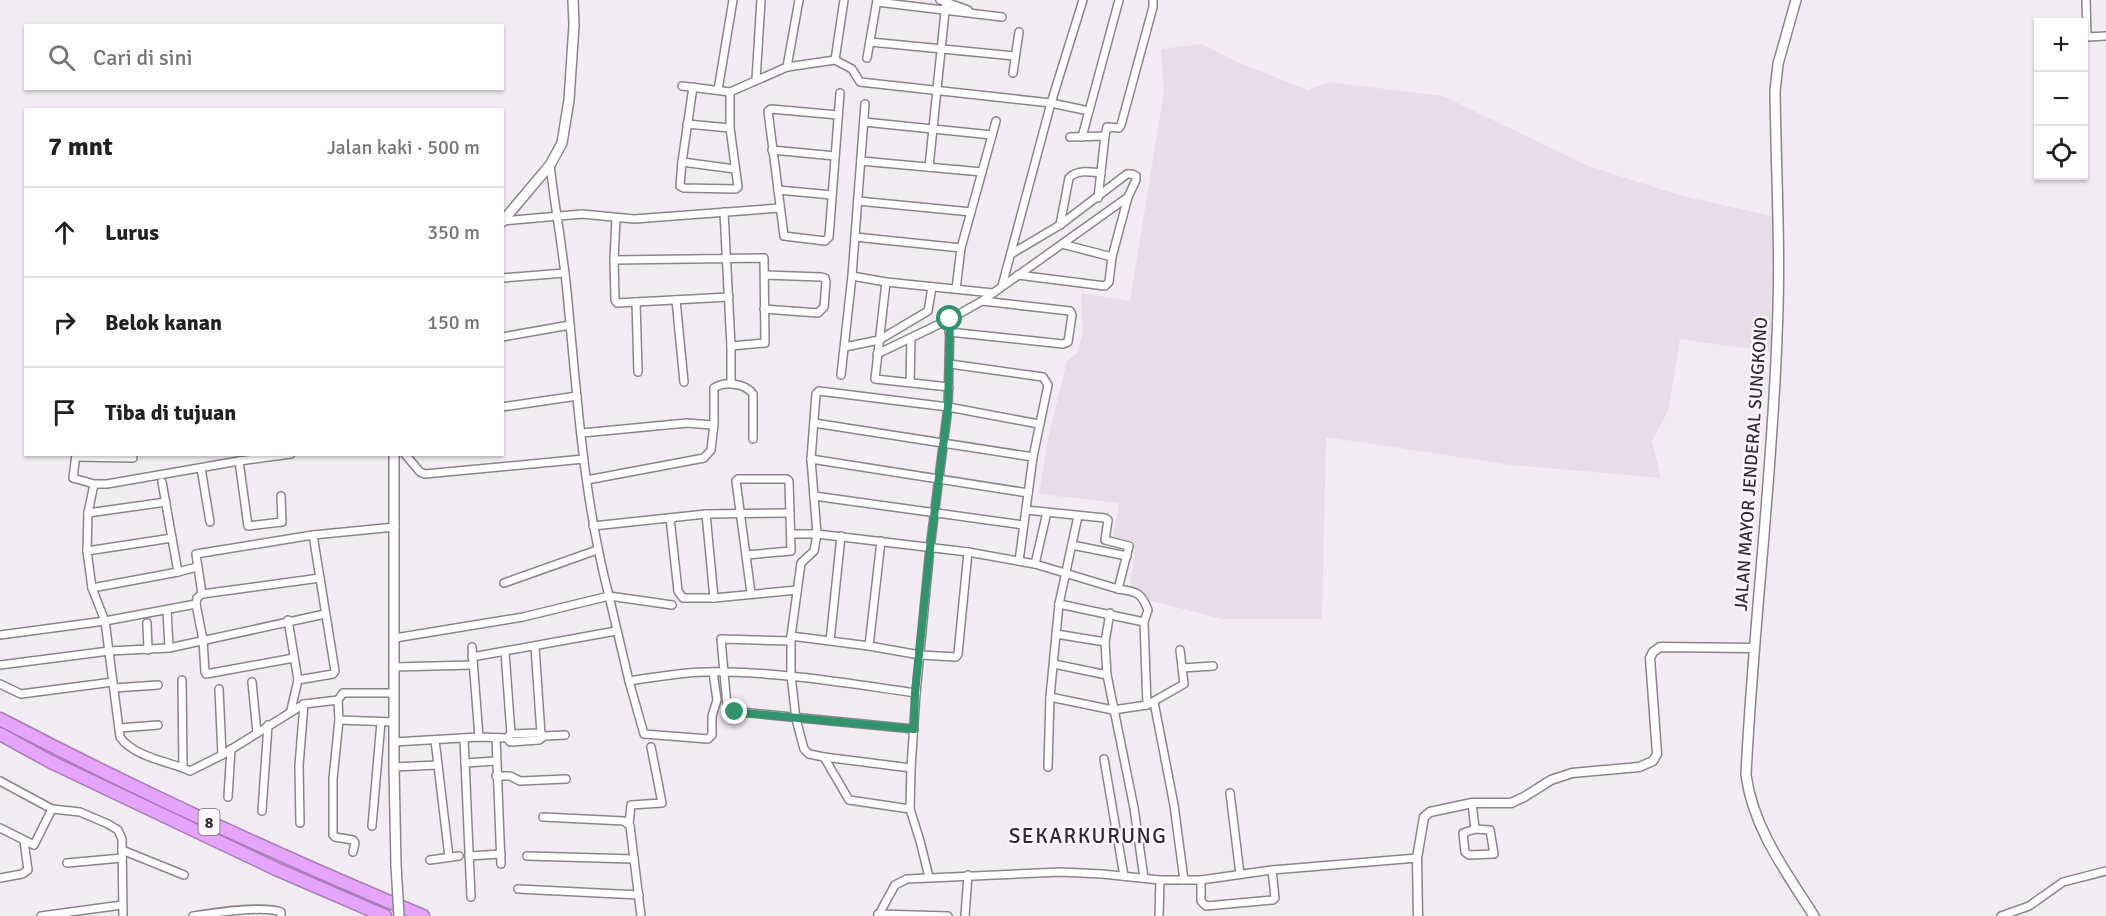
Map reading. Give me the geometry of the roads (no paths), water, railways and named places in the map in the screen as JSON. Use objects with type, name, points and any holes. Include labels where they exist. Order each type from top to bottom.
[{"type":"highway","name":"8","points":[[0,719],[244,839],[423,916]]},
{"type":"highway","name":"8","points":[[0,734],[51,762],[276,869],[385,916]]},
{"type":"main road","points":[[504,220],[550,165],[562,143],[567,120],[574,25],[573,0]]},
{"type":"main road","name":"JALAN MAYOR JENDERAL SUNGKONO","points":[[1796,0],[1778,64],[1775,91],[1780,263],[1777,339],[1762,559],[1753,648],[1746,775],[1755,815],[1814,916]]},
{"type":"main road","points":[[394,456],[394,767],[399,916]]},
{"type":"street","points":[[718,90],[733,0]]},
{"type":"street","points":[[756,80],[761,0]]},
{"type":"street","points":[[787,67],[799,0]]},
{"type":"street","points":[[835,60],[844,0]]},
{"type":"street","points":[[1002,287],[1051,102],[1083,0]]},
{"type":"street","points":[[1082,137],[1119,0]]},
{"type":"street","points":[[1098,198],[1107,127],[1119,128],[1121,125],[1153,0]]},
{"type":"street","points":[[2086,0],[2087,37],[2106,36]]},
{"type":"street","points":[[867,57],[877,1],[1002,17]]},
{"type":"street","points":[[929,167],[945,10],[943,1]]},
{"type":"street","points":[[943,1],[981,15]]},
{"type":"street","points":[[1012,73],[1019,32]]},
{"type":"street","points":[[870,42],[1015,56]]},
{"type":"street","points":[[682,86],[730,92],[787,67],[835,60],[852,69],[860,82],[1051,102],[1089,111]]},
{"type":"street","points":[[693,87],[682,162],[680,186],[684,188],[736,189],[738,187],[730,128],[730,92]]},
{"type":"street","points":[[838,115],[771,109],[768,111],[783,236],[825,241],[829,237],[840,93]]},
{"type":"street","points":[[841,375],[852,276],[865,104]]},
{"type":"street","points":[[956,289],[961,248],[996,121]]},
{"type":"street","points":[[864,122],[992,135]]},
{"type":"street","points":[[687,124],[730,128]]},
{"type":"street","points":[[1070,137],[1105,136]]},
{"type":"street","points":[[772,150],[835,156]]},
{"type":"street","points":[[861,161],[982,172]]},
{"type":"street","points":[[682,162],[735,169]]},
{"type":"street","points":[[550,165],[565,273],[593,526],[616,631],[644,734],[708,739],[712,735],[712,716],[717,700],[713,672]]},
{"type":"street","points":[[1060,225],[1070,178],[1073,174],[1101,172]]},
{"type":"street","points":[[1011,254],[1060,225],[1127,174],[1132,174],[1136,180],[1128,197],[1112,257],[1109,282],[1106,286],[1018,275]]},
{"type":"street","points":[[778,190],[832,195]]},
{"type":"street","points":[[877,354],[982,301],[1128,197]]},
{"type":"street","points":[[858,201],[971,212]]},
{"type":"street","points":[[504,221],[582,214],[616,218],[667,217],[780,208]]},
{"type":"street","points":[[724,212],[731,384]]},
{"type":"street","points":[[616,218],[615,300],[620,303],[729,297]]},
{"type":"street","points":[[855,237],[961,248]]},
{"type":"street","points":[[1062,244],[1112,257]]},
{"type":"street","points":[[614,260],[761,257],[765,261],[765,343],[731,346]]},
{"type":"street","points":[[504,278],[565,273]]},
{"type":"street","points":[[764,309],[818,313],[824,307],[826,282],[825,278],[821,277],[765,274]]},
{"type":"street","points":[[852,276],[886,282],[993,293]]},
{"type":"street","points":[[886,282],[875,378],[949,387]]},
{"type":"street","points":[[844,347],[879,339],[928,311],[932,287]]},
{"type":"street","points":[[676,300],[684,382]]},
{"type":"street","points":[[950,332],[1063,344],[1068,342],[1072,315],[1070,311],[982,301]]},
{"type":"street","points":[[636,302],[638,372]]},
{"type":"street","points":[[929,878],[921,841],[909,809],[915,693],[948,407],[950,319]]},
{"type":"street","points":[[504,337],[570,325]]},
{"type":"street","points":[[910,382],[911,338]]},
{"type":"street","points":[[950,364],[1043,377],[1048,386],[1033,457],[1018,561]]},
{"type":"street","points":[[587,480],[704,458],[711,450],[714,388],[722,384],[749,388],[753,394],[753,439]]},
{"type":"street","points":[[911,768],[809,754],[804,749],[796,719],[791,675],[791,639],[801,563],[814,551],[818,534],[811,459],[816,394],[819,391],[948,407],[1039,424]]},
{"type":"street","points":[[504,407],[577,396]]},
{"type":"street","points":[[582,433],[687,423],[714,424]]},
{"type":"street","points":[[814,423],[1033,457]]},
{"type":"street","points":[[133,458],[76,456],[73,478],[94,484],[276,456]]},
{"type":"street","points":[[407,456],[420,472],[425,474],[584,459]]},
{"type":"street","points":[[811,459],[1028,493]]},
{"type":"street","points":[[239,461],[248,526],[282,522],[281,496]]},
{"type":"street","points":[[201,468],[210,522]]},
{"type":"street","points":[[746,555],[790,552],[792,549],[789,481],[784,478],[736,480],[751,593]]},
{"type":"street","points":[[162,482],[178,572]]},
{"type":"street","points":[[94,484],[88,513],[87,551],[92,588],[105,621],[120,737],[129,746],[190,771],[231,749],[291,710],[304,704],[338,700]]},
{"type":"street","points":[[814,496],[1023,525]]},
{"type":"street","points":[[88,513],[166,502]]},
{"type":"street","points":[[1026,510],[1108,520],[1105,540],[1127,544],[1129,548],[1119,589]]},
{"type":"street","points":[[1035,564],[1047,512]]},
{"type":"street","points":[[593,526],[706,514],[790,513]]},
{"type":"street","points":[[706,514],[714,598]]},
{"type":"street","points":[[1048,767],[1050,697],[1059,604],[1078,516]]},
{"type":"street","points":[[670,518],[680,595],[683,598],[714,598],[797,590]]},
{"type":"street","points":[[202,594],[197,567],[198,552],[313,535],[395,527]]},
{"type":"street","points":[[791,534],[841,536],[968,552],[1035,564],[1119,589],[1135,591],[1141,596],[1148,610],[1144,622],[1151,703],[1174,804],[1184,880]]},
{"type":"street","points":[[298,680],[335,673],[313,535]]},
{"type":"street","points":[[830,641],[841,536]]},
{"type":"street","points":[[87,551],[172,538]]},
{"type":"street","points":[[869,646],[881,541]]},
{"type":"street","points":[[1072,545],[1127,556]]},
{"type":"street","points":[[504,583],[597,550]]},
{"type":"street","points":[[914,729],[730,711],[727,706],[721,639],[830,641],[953,658],[958,654],[968,552]]},
{"type":"street","points":[[92,588],[197,567]]},
{"type":"street","points":[[294,658],[210,675],[205,672],[197,598],[202,594],[320,578]]},
{"type":"street","points":[[394,638],[523,616],[609,596],[672,605]]},
{"type":"street","points":[[0,635],[105,621],[196,604]]},
{"type":"street","points":[[1059,604],[1144,622]]},
{"type":"street","points":[[167,610],[169,648]]},
{"type":"street","points":[[1110,613],[1105,642],[1107,675],[1134,808],[1143,878]]},
{"type":"street","points":[[0,665],[109,651],[169,648],[288,620],[325,614]]},
{"type":"street","points":[[288,620],[298,680],[291,710]]},
{"type":"street","points":[[147,623],[148,650]]},
{"type":"street","points":[[394,667],[473,661],[505,652],[616,631]]},
{"type":"street","points":[[1056,634],[1105,642]]},
{"type":"street","points":[[535,646],[542,735]]},
{"type":"street","points":[[472,647],[479,737]]},
{"type":"street","points":[[1418,916],[1416,858],[1424,817],[1437,809],[1472,803],[1511,803],[1551,780],[1572,773],[1646,765],[1653,761],[1657,754],[1650,672],[1650,658],[1653,652],[1660,647],[1753,648]]},
{"type":"street","points":[[1050,697],[1113,710],[1151,703],[1184,684],[1180,650]]},
{"type":"street","points":[[505,652],[509,736]]},
{"type":"street","points":[[1054,664],[1107,675]]},
{"type":"street","points":[[1182,668],[1213,666]]},
{"type":"street","points":[[629,681],[723,672],[791,675],[915,693]]},
{"type":"street","points":[[182,680],[183,768]]},
{"type":"street","points":[[252,682],[257,733]]},
{"type":"street","points":[[0,684],[21,694],[114,685],[158,685]]},
{"type":"street","points":[[219,689],[222,754]]},
{"type":"street","points":[[352,852],[355,843],[353,840],[333,835],[333,779],[339,720],[338,700],[343,693],[394,693]]},
{"type":"street","points":[[300,823],[299,766],[304,704]]},
{"type":"street","points":[[339,720],[394,722]]},
{"type":"street","points":[[372,826],[381,722]]},
{"type":"street","points":[[119,728],[158,725]]},
{"type":"street","points":[[262,811],[268,725]]},
{"type":"street","points":[[394,742],[565,735]]},
{"type":"street","points":[[464,738],[471,897]]},
{"type":"street","points":[[496,738],[501,864]]},
{"type":"street","points":[[435,740],[448,857]]},
{"type":"street","points":[[641,916],[628,824],[631,805],[662,803],[651,747]]},
{"type":"street","points":[[228,798],[231,749]]},
{"type":"street","points":[[824,757],[849,800],[909,809]]},
{"type":"street","points":[[1104,759],[1124,876]]},
{"type":"street","points":[[465,763],[496,761]]},
{"type":"street","points":[[394,767],[437,765]]},
{"type":"street","points":[[496,776],[510,776],[520,782],[566,779]]},
{"type":"street","points":[[0,781],[52,808],[80,812],[108,824],[121,834],[123,916]]},
{"type":"street","points":[[1230,793],[1240,874]]},
{"type":"street","points":[[1472,803],[1475,830]]},
{"type":"street","points":[[0,828],[32,845],[36,844],[52,808]]},
{"type":"street","points":[[543,817],[624,820],[628,824]]},
{"type":"street","points":[[1475,830],[1490,830],[1494,854],[1467,854],[1463,833],[1475,830]]},
{"type":"street","points":[[0,878],[27,872],[29,867],[24,841]]},
{"type":"street","points":[[67,863],[122,854],[184,875]]},
{"type":"street","points":[[469,856],[501,854]]},
{"type":"street","points":[[430,860],[459,856]]},
{"type":"street","points":[[527,856],[634,859]]},
{"type":"street","points":[[948,916],[878,915],[895,885],[907,879],[1060,872],[1160,880],[1201,880],[1272,870],[1416,858]]},
{"type":"street","points":[[1201,880],[1201,901],[1206,906],[1273,900],[1275,898],[1272,870]]},
{"type":"street","points":[[2001,916],[2029,906],[2063,882],[2106,871]]},
{"type":"street","points":[[965,916],[968,875]]},
{"type":"street","points":[[1159,916],[1160,880]]},
{"type":"street","points":[[518,889],[639,895]]},
{"type":"street","points":[[41,916],[122,905]]},
{"type":"street","points":[[193,916],[262,909],[280,911],[281,916]]},
{"type":"district","name":"SEKARKURUNG","points":[[1088,836]]}]
